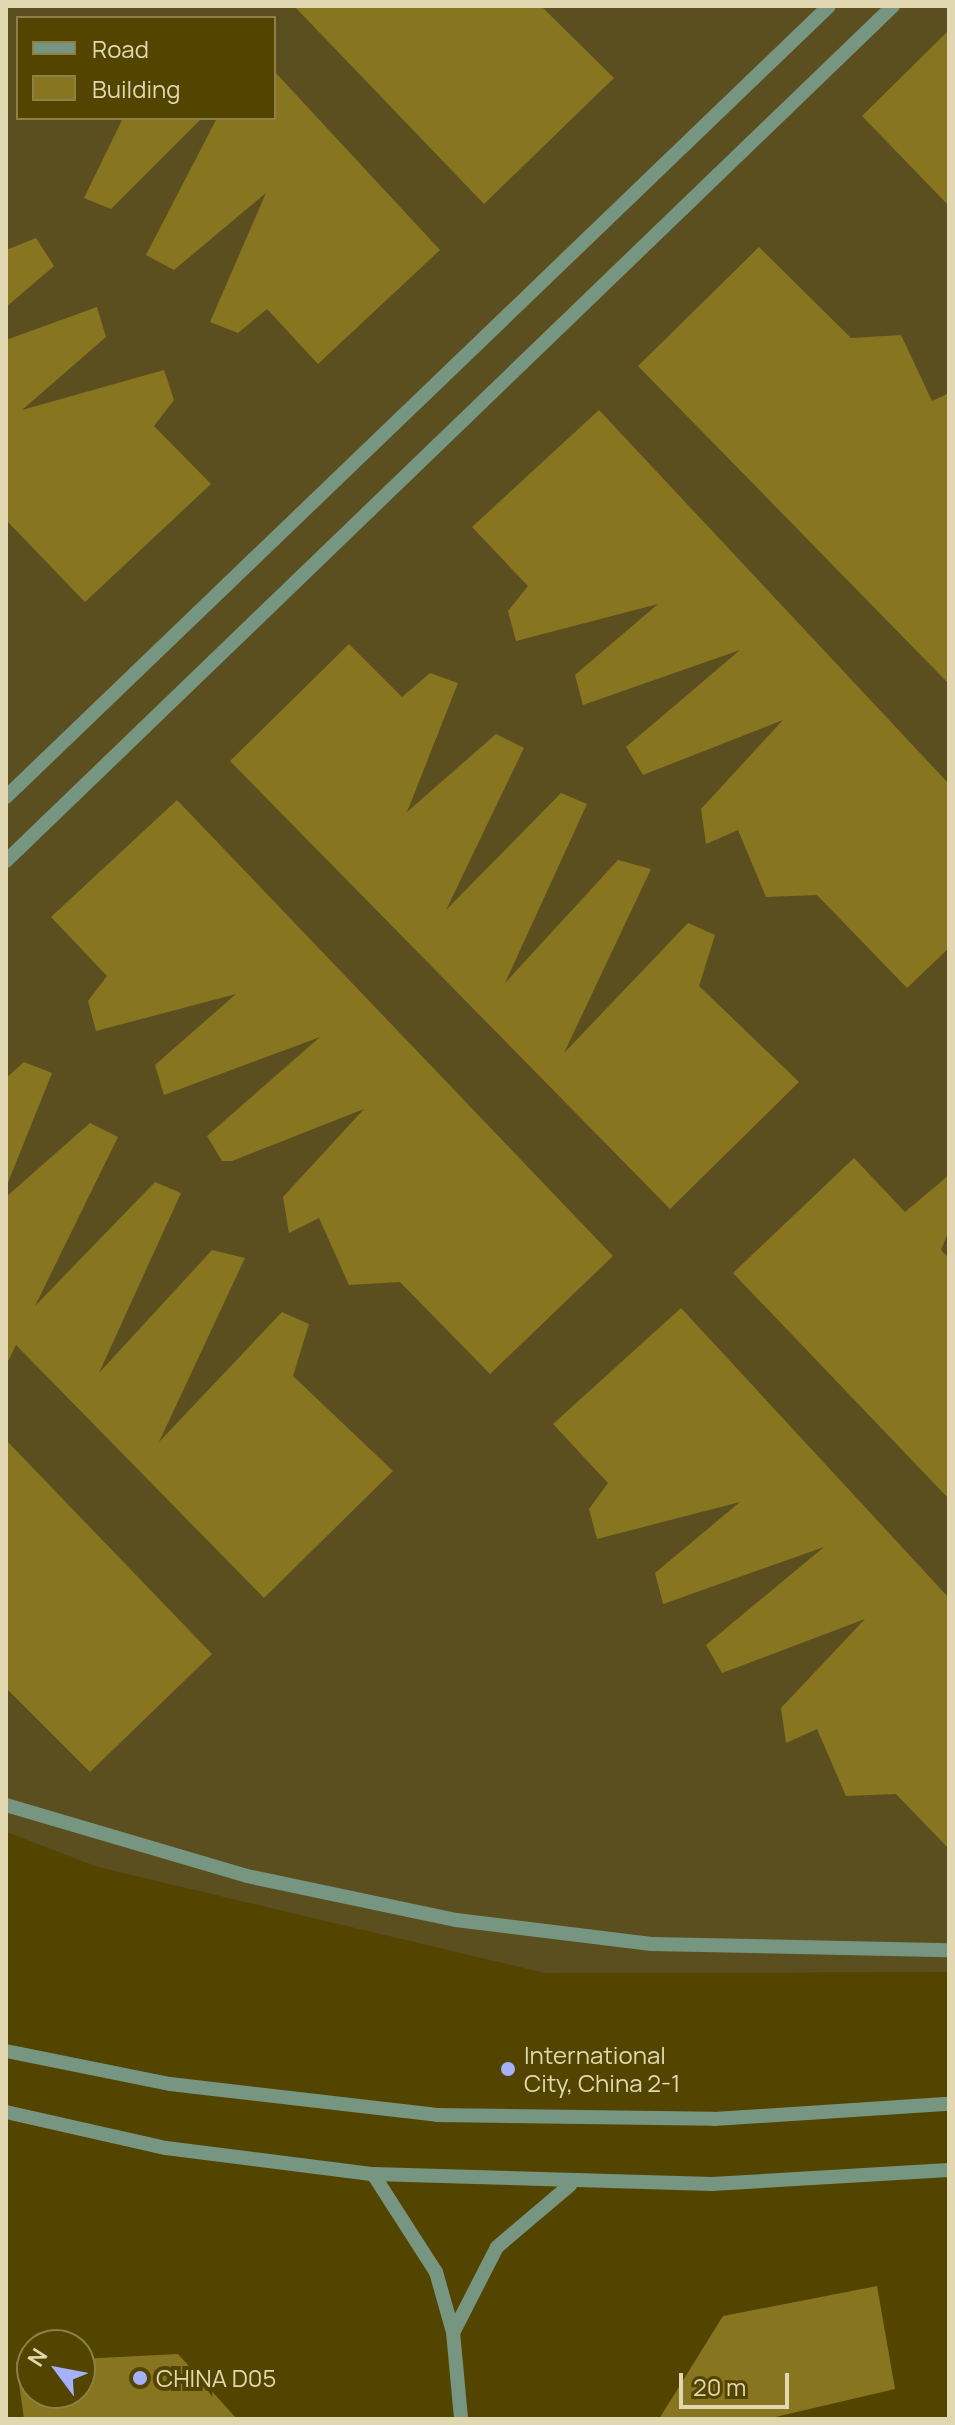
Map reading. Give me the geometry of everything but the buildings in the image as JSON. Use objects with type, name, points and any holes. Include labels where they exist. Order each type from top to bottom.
[{"type":"street","points":[[6,797],[829,6]]},
{"type":"street","points":[[6,861],[893,6]]},
{"type":"street","points":[[6,1805],[247,1876],[456,1920],[652,1944],[949,1950]]},
{"type":"street","points":[[6,2051],[170,2084],[437,2115],[714,2119],[949,2104]]},
{"type":"street","points":[[6,2112],[166,2148],[373,2174],[570,2185],[771,2183],[949,2170]]},
{"type":"street","points":[[373,2174],[423,2244],[453,2332],[461,2419]]},
{"type":"street","points":[[453,2332],[497,2247],[570,2185]]},
{"type":"shaded area","points":[[6,6],[949,6],[949,1972],[545,1973],[98,1867],[6,1832]]},
{"type":"place","name":"International City, China 2-1","points":[[508,2069]]},
{"type":"place","name":"CHINA D05","points":[[140,2378]]}]
